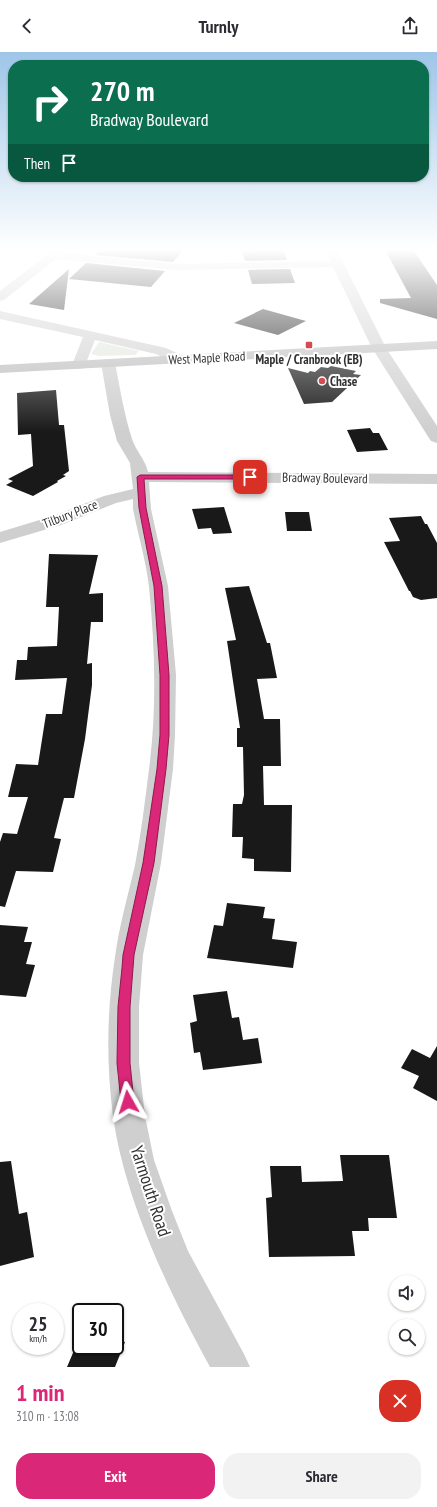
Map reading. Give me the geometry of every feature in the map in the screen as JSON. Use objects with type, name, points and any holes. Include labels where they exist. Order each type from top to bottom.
[{"type":"main road","name":"West Maple Road","points":[[0,369],[437,345]]},
{"type":"street","points":[[360,309],[379,348],[437,438]]},
{"type":"street","points":[[0,315],[148,348],[178,359]]},
{"type":"street","points":[[79,365],[90,335]]},
{"type":"street","points":[[108,363],[118,416],[125,441],[138,463],[141,485]]},
{"type":"street","name":"Bradway Boulevard","points":[[141,485],[437,479]]},
{"type":"street","name":"Tilbury Place","points":[[0,538],[63,519],[106,500],[125,495],[141,485]]},
{"type":"street","name":"Yarmouth Road","points":[[141,485],[142,508],[159,593],[165,675],[164,735],[161,769],[148,863],[129,955],[124,1007],[124,1063],[129,1116],[138,1160],[155,1211],[176,1263],[231,1367]]},
{"type":"shaded area","points":[[99,342],[139,351],[135,355],[99,356],[91,354]]},
{"type":"building","points":[[262,309],[306,321],[278,335],[234,323]]},
{"type":"building","points":[[403,309],[437,309],[437,319]]},
{"type":"building","name":"Chase","points":[[331,366],[356,371],[353,374],[361,375],[332,402],[304,404],[288,368],[308,373],[310,371],[315,372],[321,367],[328,368]]},
{"type":"building","points":[[56,390],[59,425],[64,425],[69,471],[63,475],[66,476],[57,481],[58,482],[33,496],[6,485],[13,481],[8,479],[33,466],[31,434],[18,435],[17,393]]},
{"type":"building","points":[[370,428],[373,433],[379,433],[388,450],[357,452],[347,430]]},
{"type":"building","points":[[224,507],[232,533],[213,534],[211,528],[198,529],[192,509]]},
{"type":"building","points":[[285,512],[309,512],[312,531],[287,531]]},
{"type":"building","points":[[421,516],[437,543],[437,598],[421,600],[413,597],[409,591],[384,542],[400,541],[389,518]]},
{"type":"building","points":[[49,554],[98,555],[89,594],[103,593],[103,622],[91,622],[87,664],[92,663],[92,685],[85,739],[74,798],[64,798],[54,838],[61,839],[53,872],[16,871],[5,907],[0,906],[0,842],[3,833],[17,834],[28,797],[8,797],[16,764],[38,765],[46,714],[62,714],[67,678],[15,680],[17,660],[27,660],[28,647],[57,646],[59,607],[46,607]]},
{"type":"building","points":[[249,586],[267,643],[270,643],[277,678],[257,679],[264,719],[280,719],[281,766],[263,766],[264,805],[292,805],[291,872],[254,871],[254,859],[242,858],[243,837],[232,837],[233,804],[242,804],[244,795],[243,747],[237,747],[237,728],[240,728],[227,641],[236,640],[225,588]]},
{"type":"building","points":[[227,903],[265,907],[263,918],[275,919],[272,939],[297,942],[293,968],[207,958],[214,925],[223,926]]},
{"type":"building","points":[[0,925],[28,927],[24,942],[32,942],[26,964],[35,965],[26,997],[0,995]]},
{"type":"building","points":[[227,991],[232,1018],[239,1017],[243,1040],[258,1038],[262,1063],[203,1070],[200,1052],[194,1053],[190,1023],[197,1021],[193,995]]},
{"type":"building","points":[[437,1046],[437,1101],[413,1088],[419,1076],[401,1068],[412,1049],[430,1058]]},
{"type":"building","points":[[340,1155],[389,1155],[397,1218],[368,1218],[369,1231],[352,1231],[355,1256],[269,1257],[266,1198],[272,1197],[270,1166],[301,1166],[302,1182],[343,1181]]},
{"type":"building","points":[[11,1161],[19,1214],[27,1212],[34,1257],[0,1266],[0,1162]]},
{"type":"building","points":[[72,1355],[120,1355],[115,1367],[67,1367]]},
{"type":"place","name":"Maple / Cranbrook (EB)","points":[[309,345]]},
{"type":"place","name":"Chase","points":[[322,381]]},
{"type":"route","points":[[128,1102],[124,1063],[124,1007],[127,968],[148,863],[161,769],[164,735],[165,675],[158,586],[142,508],[140,477],[250,477]]}]
